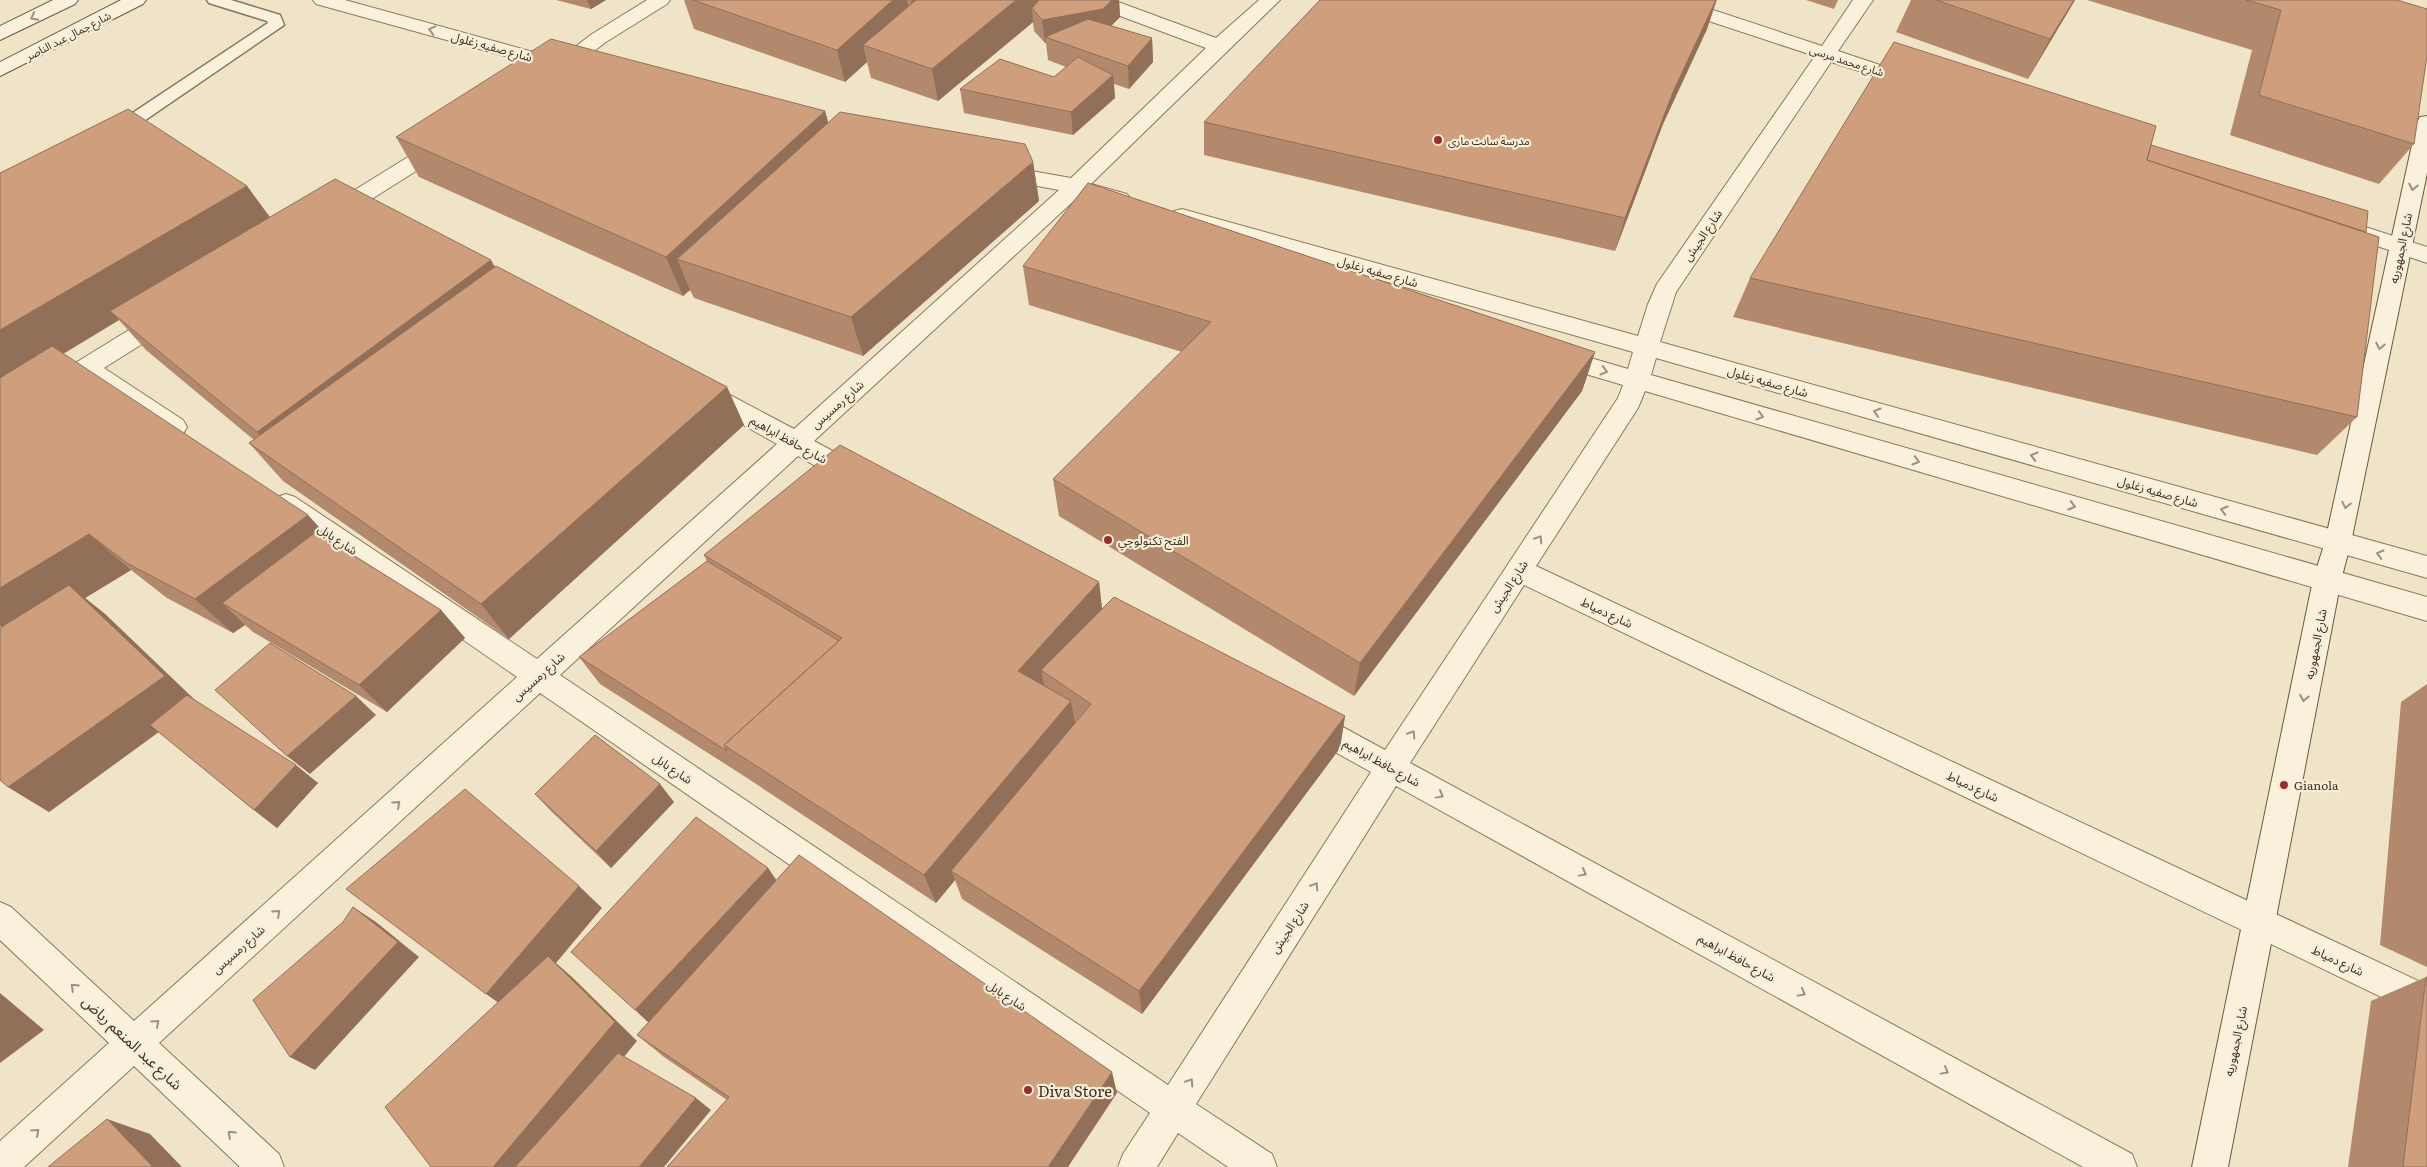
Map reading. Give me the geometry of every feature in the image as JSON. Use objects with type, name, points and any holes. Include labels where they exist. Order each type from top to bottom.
[{"type":"street","points":[[0,34],[68,0]]},
{"type":"street","name":"شارع جمال عبد الناصر","points":[[0,70],[136,0]]},
{"type":"street","name":"شارع صفيه زغلول","points":[[323,0],[591,73]]},
{"type":"street","points":[[541,81],[599,38],[660,0]]},
{"type":"street","points":[[1096,0],[1219,46]]},
{"type":"street","name":"شارع رمسيس","points":[[0,1165],[1054,208],[1074,186],[1219,46],[1270,0]]},
{"type":"street","name":"شارع محمد مرسى","points":[[1664,0],[1929,88]]},
{"type":"street","name":"شارع الجيش","points":[[1136,1167],[1391,767],[1629,401],[1638,381],[1654,314],[1665,290],[1863,0]]},
{"type":"street","name":"شارع الجمهوريه","points":[[2210,1167],[2327,580],[2338,542],[2427,122]]},
{"type":"street","points":[[312,226],[462,133]]},
{"type":"street","name":"شارع صفيه زغلول","points":[[977,169],[1026,176],[1074,186],[2427,568]]},
{"type":"street","points":[[354,200],[380,214]]},
{"type":"street","points":[[1054,208],[1082,216]]},
{"type":"street","points":[[2325,221],[2427,255]]},
{"type":"street","points":[[55,387],[187,305]]},
{"type":"street","points":[[1533,350],[2427,609]]},
{"type":"street","points":[[86,368],[193,441]]},
{"type":"street","name":"شارع حافظ ابراهيم","points":[[682,380],[883,490]]},
{"type":"street","name":"شارع بابل","points":[[267,491],[1259,1167]]},
{"type":"street","name":"شارع دمياط","points":[[1518,570],[2427,1002]]},
{"type":"street","name":"شارع حافظ ابراهيم","points":[[1286,710],[2119,1167]]},
{"type":"street","name":"شارع عبد المنعم رياض","points":[[0,918],[266,1167]]},
{"type":"lane","points":[[104,140],[276,24],[274,18],[215,0]]},
{"type":"building","points":[[693,0],[893,0],[837,50]]},
{"type":"building","points":[[916,0],[1016,0],[932,69],[863,45]]},
{"type":"building","points":[[1039,0],[1112,0],[1103,9],[1042,20],[1032,8]]},
{"type":"building","name":"مدرسة سانت مارى","points":[[1320,0],[1716,0],[1673,92],[1625,218],[1204,122]]},
{"type":"building","points":[[1936,0],[2074,0],[2050,39]]},
{"type":"building","points":[[2246,0],[2397,0],[2427,9],[2427,56],[2414,144],[2259,95],[2281,10]]},
{"type":"building","points":[[1088,19],[1152,38],[1128,66],[1045,37]]},
{"type":"building","points":[[551,39],[825,111],[666,257],[396,137]]},
{"type":"building","points":[[1894,42],[2156,126],[2147,160],[2379,237],[2357,417],[1750,278]]},
{"type":"building","points":[[1078,57],[1113,75],[1071,112],[960,89],[1000,59],[1054,77]]},
{"type":"building","points":[[128,109],[247,186],[0,330],[0,173]]},
{"type":"building","points":[[840,112],[1025,144],[1033,162],[851,317],[677,259]]},
{"type":"building","points":[[2151,145],[2368,211],[2366,232],[2147,160]]},
{"type":"building","points":[[335,179],[491,260],[257,432],[110,311]]},
{"type":"building","points":[[1088,183],[1595,352],[1360,663],[1053,479],[1211,322],[1023,266]]},
{"type":"building","points":[[496,266],[727,387],[481,604],[249,443]]},
{"type":"building","points":[[52,346],[308,515],[195,599],[127,563],[89,534],[0,588],[0,378]]},
{"type":"building","points":[[840,445],[1099,582],[1018,671],[1071,701],[924,875],[724,745],[842,638],[704,555]]},
{"type":"building","points":[[316,532],[441,610],[359,685],[222,603]]},
{"type":"building","points":[[707,561],[839,641],[724,745],[727,751],[579,657]]},
{"type":"building","points":[[69,585],[165,676],[8,787],[0,780],[0,628]]},
{"type":"building","points":[[1114,597],[1345,716],[1139,991],[951,871],[1091,704],[1041,670]]},
{"type":"building","points":[[270,643],[356,696],[287,756],[215,690]]},
{"type":"building","points":[[187,695],[296,765],[254,810],[150,725]]},
{"type":"building","points":[[595,735],[660,784],[596,851],[535,794]]},
{"type":"building","points":[[465,789],[579,886],[486,994],[346,889]]},
{"type":"building","points":[[696,817],[768,868],[635,1010],[571,952]]},
{"type":"building","points":[[799,855],[1112,1072],[1048,1167],[667,1167],[729,1097],[637,1035]]},
{"type":"building","points":[[353,907],[398,942],[290,1057],[253,1000],[343,922]]},
{"type":"building","points":[[548,956],[615,1022],[493,1167],[431,1167],[385,1107]]},
{"type":"building","points":[[2426,977],[2427,1167],[2403,1167]]},
{"type":"building","points":[[618,1053],[696,1098],[639,1167],[515,1167]]},
{"type":"building","points":[[107,1119],[153,1167],[48,1167]]},
{"type":"place","name":"مدرسة سانت مارى","points":[[1438,140]]},
{"type":"place","name":"الفتح تكنولوجي","points":[[1108,540]]},
{"type":"place","name":"Gianola","points":[[2284,785]]},
{"type":"place","name":"Diva Store","points":[[1028,1090]]}]
